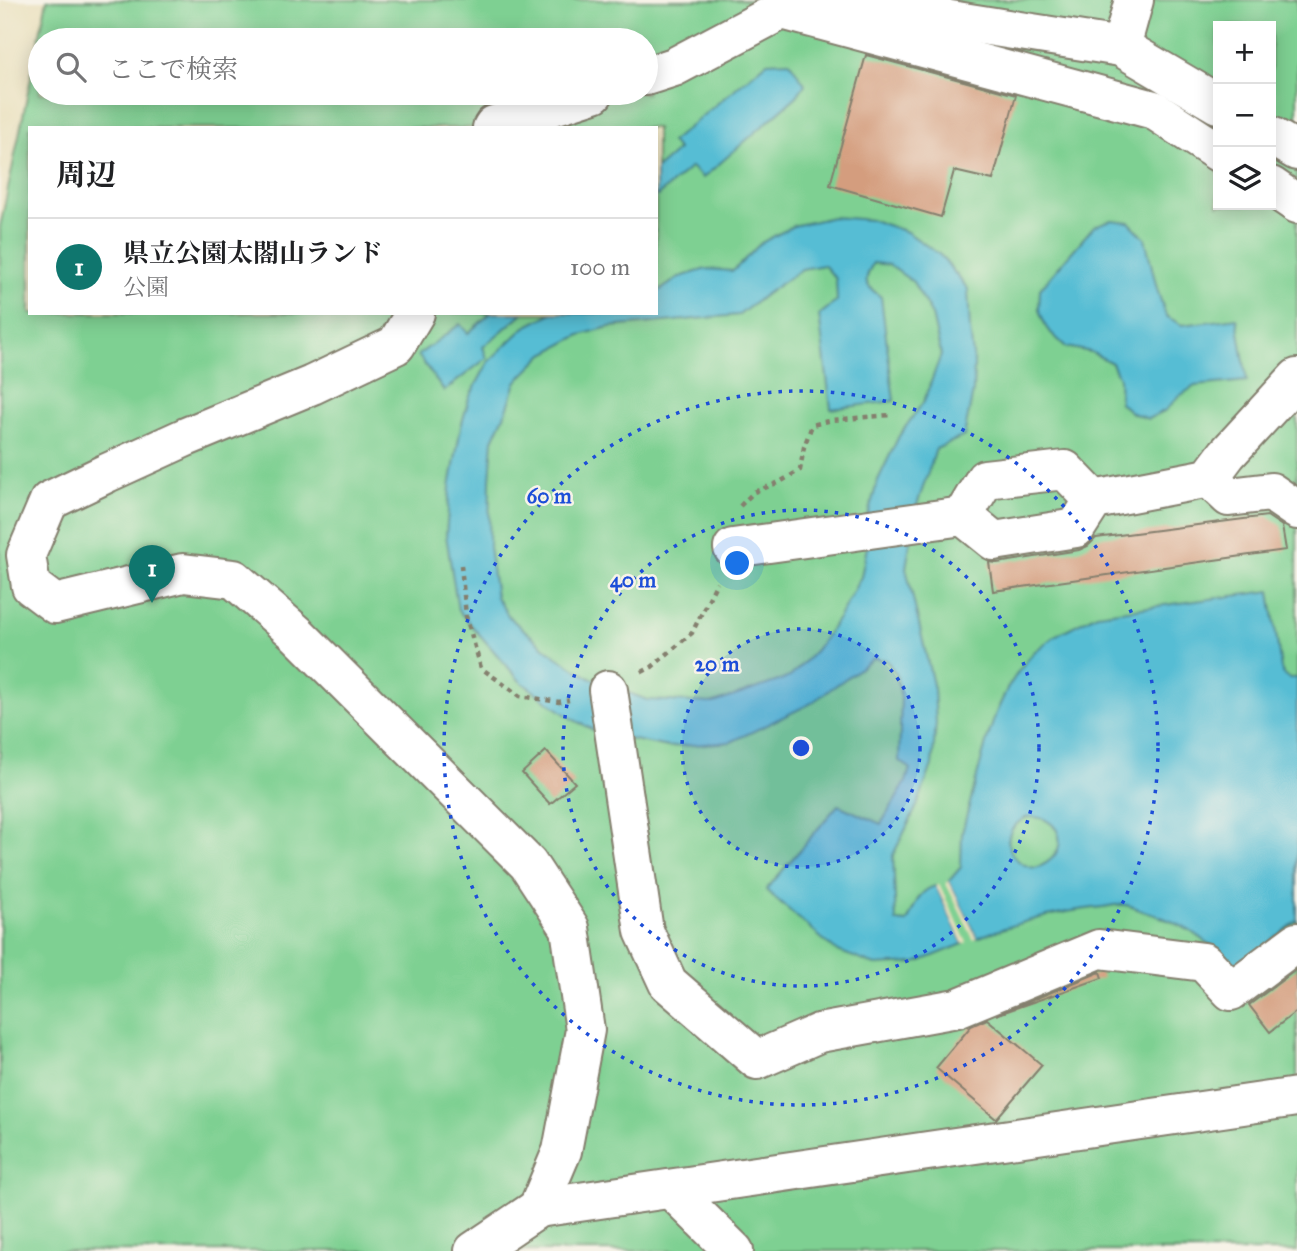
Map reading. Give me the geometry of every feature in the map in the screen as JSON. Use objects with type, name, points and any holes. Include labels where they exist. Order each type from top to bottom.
[{"type":"street","points":[[827,0],[1121,47],[1213,101]]},
{"type":"street","points":[[1121,47],[1133,0]]},
{"type":"street","points":[[658,72],[674,67],[782,5],[1154,110],[1213,149]]},
{"type":"street","points":[[493,126],[556,105]]},
{"type":"street","points":[[1276,139],[1297,151]]},
{"type":"street","points":[[1276,189],[1297,204]]},
{"type":"street","points":[[414,315],[396,345],[312,385],[107,472],[49,501],[26,555],[31,586],[55,604],[183,573],[234,579],[296,633],[528,864],[569,928],[585,1030],[562,1151],[538,1208]]},
{"type":"street","points":[[733,548],[963,516],[994,541],[1076,528],[1094,500],[1209,478],[1227,454],[1297,378]]},
{"type":"street","points":[[963,516],[985,479],[1065,470],[1094,500]]},
{"type":"street","points":[[1209,478],[1229,497],[1272,492],[1297,510]]},
{"type":"street","points":[[607,690],[644,931],[668,983],[757,1060],[819,1033],[957,1008],[1099,949],[1204,962],[1231,992],[1297,942]]},
{"type":"street","points":[[474,1251],[538,1208],[1297,1097]]},
{"type":"street","points":[[671,1189],[734,1251]]},
{"type":"path","points":[[461,565],[466,616],[481,668],[520,696],[559,702],[607,690],[652,667],[692,633],[733,548],[733,512],[754,492],[780,482],[800,470],[812,425],[832,420],[890,415]]},
{"type":"green space","points":[[47,0],[1297,0],[1297,1251],[0,1251],[0,227],[28,92],[28,105],[658,105],[658,28],[41,28]]},
{"type":"water","points":[[789,61],[805,84],[797,96],[703,178],[691,167],[658,195],[658,167],[678,150],[671,142],[767,62]]},
{"type":"water","points":[[833,217],[872,220],[907,232],[940,255],[968,289],[974,364],[973,392],[964,436],[936,449],[916,508],[906,568],[934,689],[936,723],[932,765],[917,806],[893,855],[896,921],[907,922],[921,895],[936,886],[963,944],[916,963],[875,965],[835,950],[766,890],[838,805],[881,824],[906,782],[910,768],[899,761],[901,698],[896,674],[886,660],[874,658],[810,704],[731,742],[668,747],[599,733],[572,719],[520,681],[458,610],[446,535],[450,487],[469,398],[489,361],[525,327],[548,315],[658,315],[658,292],[680,277],[706,269],[733,271],[761,243],[793,226]],"holes":[[[873,263],[889,265],[913,282],[932,315],[941,355],[924,401],[899,436],[878,480],[867,518],[867,547],[861,577],[839,617],[816,650],[790,677],[714,703],[647,700],[590,678],[554,655],[510,618],[496,597],[489,547],[493,440],[516,382],[544,354],[580,335],[609,327],[739,315],[802,269],[824,265],[836,279],[837,301],[819,315],[831,409],[894,401],[881,297],[868,286],[867,279]]]},
{"type":"water","points":[[1111,220],[1129,222],[1145,238],[1166,316],[1182,325],[1237,318],[1247,381],[1195,386],[1178,397],[1166,410],[1148,419],[1132,413],[1120,403],[1119,378],[1112,363],[1091,352],[1066,347],[1047,329],[1039,310],[1040,289],[1094,226]]},
{"type":"water","points":[[489,315],[521,315],[483,347],[487,358],[444,391],[418,355],[460,324],[468,333]]},
{"type":"water","points":[[1270,591],[1281,669],[1289,678],[1297,678],[1297,920],[1236,969],[1216,950],[1183,927],[1125,905],[1055,914],[977,938],[949,881],[961,867],[962,833],[986,743],[1007,689],[1034,652],[1056,635],[1097,614]],"holes":[[[1028,817],[1040,818],[1056,829],[1059,847],[1047,863],[1035,868],[1025,865],[1011,853],[1009,837],[1018,822]]]},
{"type":"pier","points":[[949,881],[977,938],[974,940],[946,883]]},
{"type":"pier","points":[[939,885],[967,943],[963,944],[936,886]]},
{"type":"building","points":[[866,55],[1016,95],[993,180],[954,171],[941,217],[830,185]]},
{"type":"building","points":[[1267,516],[1282,526],[1286,550],[993,591],[989,562],[1079,550],[1096,538]]},
{"type":"building","points":[[546,751],[575,783],[550,804],[522,773]]},
{"type":"building","points":[[1297,969],[1297,1011],[1270,1032],[1249,1005]]},
{"type":"building","points":[[1100,972],[1102,978],[996,1015]]},
{"type":"building","points":[[987,1019],[1042,1065],[996,1119],[936,1068],[971,1026]]},
{"type":"place","name":"県立公園太閤山ランド","points":[[152,603]]}]
